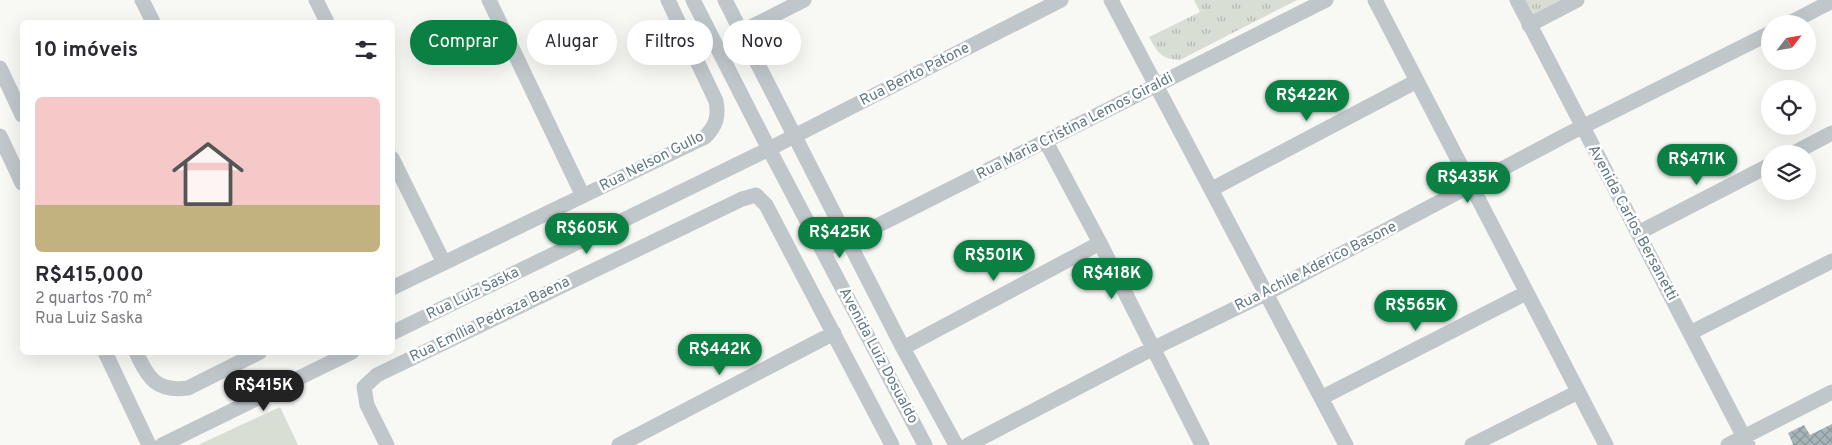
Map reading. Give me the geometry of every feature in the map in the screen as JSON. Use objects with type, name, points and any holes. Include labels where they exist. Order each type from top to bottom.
[{"type":"street","points":[[142,0],[152,20]]},
{"type":"street","points":[[316,0],[326,20]]},
{"type":"street","points":[[489,0],[583,196]]},
{"type":"street","name":"Rua Nelson Gullo","points":[[395,287],[705,137],[712,130],[718,111],[716,101],[668,0]]},
{"type":"street","name":"Avenida Luiz Dosualdo","points":[[693,0],[769,150],[924,445]]},
{"type":"street","name":"Avenida Luiz Dosualdo","points":[[725,0],[735,20]]},
{"type":"street","points":[[765,20],[804,0]]},
{"type":"street","name":"Rua Bento Patone","points":[[769,150],[1061,0]]},
{"type":"street","points":[[1111,0],[1346,445]]},
{"type":"street","name":"Rua Maria Cristina Lemos Giraldi","points":[[822,250],[849,240],[1326,0]]},
{"type":"street","points":[[1375,0],[1606,445]]},
{"type":"street","name":"Avenida Carlos Bersanetti","points":[[1517,0],[1746,441]]},
{"type":"street","points":[[1529,25],[1577,0]]},
{"type":"street","points":[[1805,15],[1832,1]]},
{"type":"street","name":"Rua Achile Aderico Basone","points":[[968,445],[1153,348],[1267,293],[1582,128],[1761,38]]},
{"type":"street","name":"Avenida Luiz Dosualdo","points":[[758,65],[903,348],[956,445]]},
{"type":"street","points":[[0,68],[20,111]]},
{"type":"street","points":[[1212,189],[1417,81]]},
{"type":"street","points":[[1809,145],[1832,133]]},
{"type":"street","points":[[0,136],[20,179]]},
{"type":"street","points":[[1046,142],[1100,243],[1202,445]]},
{"type":"street","name":"Rua Luiz Saska","points":[[395,332],[769,150]]},
{"type":"street","points":[[395,164],[444,263]]},
{"type":"street","points":[[1638,233],[1761,170]]},
{"type":"street","name":"Rua Emília Pedraza Baena","points":[[387,445],[367,405],[364,387],[377,375],[742,199],[756,196],[766,205],[834,333]]},
{"type":"street","points":[[903,348],[1100,243]]},
{"type":"street","points":[[1690,333],[1832,261]]},
{"type":"street","points":[[1321,398],[1526,293]]},
{"type":"street","points":[[619,445],[834,333],[892,445]]},
{"type":"street","points":[[106,355],[149,445]]},
{"type":"street","points":[[137,355],[145,373],[154,382],[164,388],[176,389],[188,388],[254,355]]},
{"type":"street","points":[[162,445],[346,355]]},
{"type":"street","points":[[1472,445],[1578,392]]},
{"type":"street","points":[[1728,445],[1746,441],[1832,392]]},
{"type":"green space","points":[[1194,0],[1297,0],[1180,60],[1164,57],[1149,37],[1200,12]]},
{"type":"green space","points":[[1524,0],[1561,0],[1532,16]]},
{"type":"green space","points":[[280,407],[298,445],[198,445]]},
{"type":"building","points":[[1832,424],[1832,445],[1791,445],[1793,444],[1788,433],[1804,425],[1810,435]]}]
